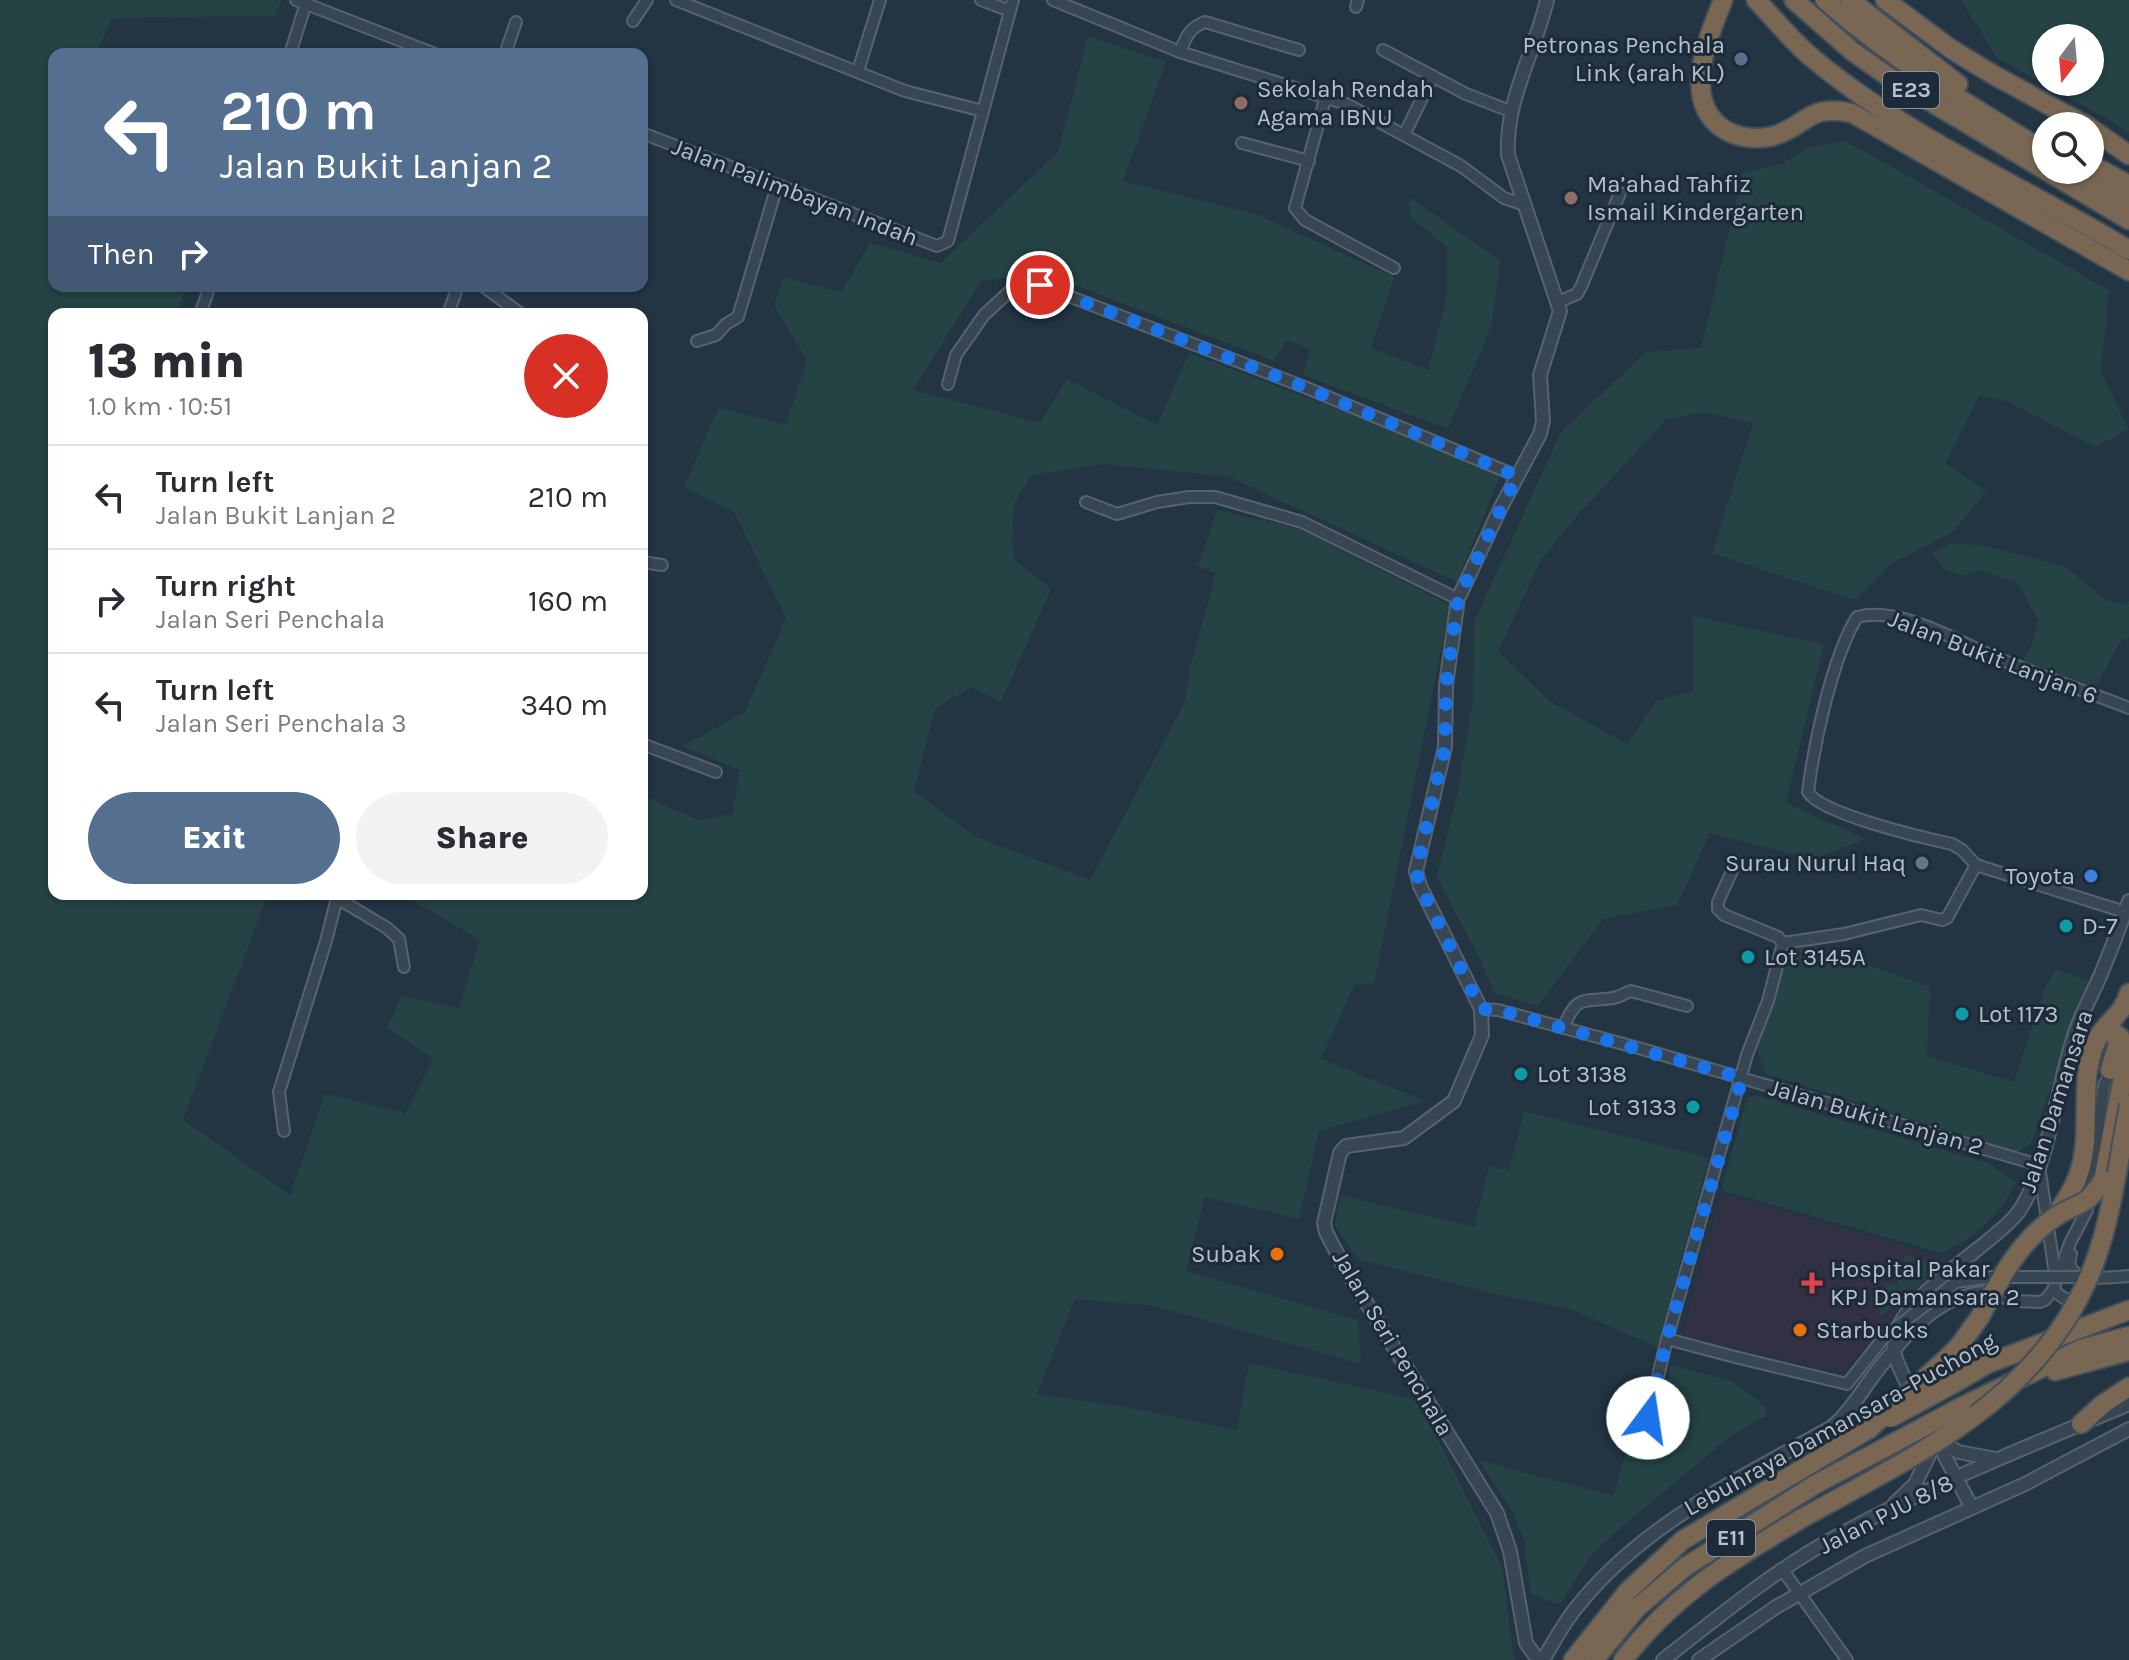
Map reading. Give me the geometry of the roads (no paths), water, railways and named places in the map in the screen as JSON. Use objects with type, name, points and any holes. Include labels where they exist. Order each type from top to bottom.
[{"type":"highway","points":[[1723,0],[1701,64],[1705,105],[1712,122],[1731,133],[1749,138],[1771,136],[1791,128],[1814,112],[1831,109],[1852,113],[2129,271]]},
{"type":"highway","points":[[1756,0],[1813,59],[1861,96],[1917,132],[2046,201],[2129,250]]},
{"type":"highway","name":"E23","points":[[1794,0],[1852,51],[1886,75],[2032,154]]},
{"type":"highway","name":"E23","points":[[1825,0],[1876,43],[2032,152]]},
{"type":"highway","points":[[1850,0],[1947,78],[2032,130]]},
{"type":"highway","points":[[1864,0],[1924,49],[1947,78]]},
{"type":"highway","points":[[1885,0],[1992,74],[2062,112]]},
{"type":"highway","points":[[2104,138],[2129,155]]},
{"type":"highway","points":[[2104,172],[2129,185]]},
{"type":"highway","points":[[2104,175],[2129,195]]},
{"type":"highway","points":[[2070,184],[2129,237]]},
{"type":"highway","name":"E23","points":[[2078,184],[2129,220]]},
{"type":"highway","points":[[2100,184],[2129,201]]},
{"type":"highway","points":[[1869,1429],[1959,1346],[1980,1317],[2006,1268],[2069,1195],[2079,1173],[2084,1150],[2090,1062],[2100,1034],[2117,1017],[2129,993]]},
{"type":"highway","points":[[2100,1034],[2111,1031],[2120,1037],[2110,1070]]},
{"type":"highway","points":[[2051,1214],[2079,1207],[2093,1195],[2103,1180],[2129,1046]]},
{"type":"highway","points":[[1623,1660],[1670,1607],[1700,1582],[1802,1518],[1951,1435],[2018,1382],[2044,1351],[2072,1307],[2095,1262],[2129,1105]]},
{"type":"highway","name":"Lebuhraya Damansara–Puchong","points":[[1573,1660],[1628,1591],[1683,1540],[1869,1429],[1987,1364],[2129,1310]]},
{"type":"highway","name":"Lebuhraya Damansara–Puchong","points":[[1594,1660],[1637,1608],[1685,1567],[1816,1484],[1961,1407],[2081,1349],[2129,1336]]},
{"type":"highway","points":[[2007,1385],[2129,1351]]},
{"type":"highway","points":[[2081,1424],[2103,1404],[2129,1387]]},
{"type":"street","points":[[633,21],[647,0]]},
{"type":"street","points":[[676,0],[905,91],[983,111],[1012,6],[981,0]]},
{"type":"street","points":[[858,71],[880,0]]},
{"type":"street","points":[[1053,0],[1180,52],[1326,96],[1461,166],[1504,198],[1525,205]]},
{"type":"street","points":[[1481,1009],[1420,886],[1416,871],[1445,747],[1446,685],[1458,599],[1540,434],[1543,421],[1540,375],[1559,317],[1558,302],[1508,155],[1506,130],[1547,0]]},
{"type":"street","points":[[291,48],[303,1],[420,48]]},
{"type":"street","points":[[507,48],[516,22]]},
{"type":"street","points":[[1180,52],[1187,34],[1194,26],[1205,22],[1299,50]]},
{"type":"street","points":[[1383,50],[1466,94],[1510,111]]},
{"type":"street","points":[[1404,135],[1433,76]]},
{"type":"street","points":[[1326,96],[1295,208],[1305,220],[1394,268]]},
{"type":"street","name":"Jalan Palimbayan Indah","points":[[648,135],[937,246],[948,241],[983,111]]},
{"type":"street","points":[[1242,143],[1309,161]]},
{"type":"street","points":[[697,341],[716,335],[738,317],[777,186]]},
{"type":"street","points":[[1558,302],[1577,294],[1581,287],[1620,193]]},
{"type":"street","points":[[948,384],[956,355],[984,315],[1010,291],[1040,285],[1302,386],[1517,476]]},
{"type":"street","points":[[491,292],[513,308]]},
{"type":"street","points":[[1086,502],[1117,514],[1157,502],[1189,497],[1225,500],[1302,522],[1458,599]]},
{"type":"street","points":[[648,563],[662,565]]},
{"type":"street","name":"Jalan Bukit Lanjan 6","points":[[1976,865],[1952,844],[1899,832],[1817,802],[1808,792],[1834,675],[1846,634],[1857,617],[1880,613],[1920,625],[2001,660],[2129,708]]},
{"type":"street","points":[[648,746],[716,772]]},
{"type":"street","points":[[1736,862],[1718,902],[1718,909],[1724,915],[1778,937],[1783,943]]},
{"type":"street","points":[[1783,943],[1844,934],[1910,916],[1947,918],[1976,865],[2127,907]]},
{"type":"street","points":[[284,1131],[279,1092],[336,900]]},
{"type":"street","points":[[343,900],[399,939],[404,967]]},
{"type":"street","name":"Jalan Damansara","points":[[2018,1212],[2039,1165],[2074,1033],[2104,969],[2127,907]]},
{"type":"street","points":[[1648,1418],[1667,1339],[1747,1055],[1768,1001],[1783,943]]},
{"type":"street","points":[[1563,1028],[1577,1003],[1582,1000],[1616,998],[1631,991],[1663,997],[1687,1006]]},
{"type":"street","name":"Jalan Bukit Lanjan 2","points":[[1481,1009],[1498,1010],[1742,1078],[2039,1165]]},
{"type":"street","name":"Jalan Seri Penchala","points":[[1481,1009],[1482,1035],[1454,1101],[1404,1138],[1346,1146],[1340,1153],[1324,1223],[1344,1267],[1497,1513],[1510,1551],[1526,1643],[1540,1660]]},
{"type":"street","points":[[2002,1297],[2039,1302],[2045,1300],[2054,1286],[2070,1243],[2087,1210],[2104,1086],[2129,1038]]},
{"type":"street","points":[[2039,1165],[2051,1214],[2054,1286],[2065,1299],[2080,1299]]},
{"type":"street","points":[[1667,1339],[1847,1384],[1885,1336],[1951,1279],[2018,1212],[2030,1205],[2038,1205],[2051,1214]]},
{"type":"street","points":[[2075,1248],[2068,1264],[2071,1272],[2081,1277]]},
{"type":"street","points":[[1907,1384],[1894,1351],[1894,1335],[1907,1311],[1924,1293],[1951,1279],[2129,1276]]},
{"type":"street","points":[[1946,1303],[1942,1296],[1951,1279]]},
{"type":"street","points":[[1540,1660],[1574,1610],[1623,1558],[1657,1530],[1702,1501],[1832,1427],[1843,1418],[1879,1365],[1915,1327],[1946,1303],[1969,1293],[1981,1292]]},
{"type":"street","name":"Jalan PJU 8/8","points":[[1663,1660],[1782,1569],[1825,1543],[1957,1478],[2129,1404]]},
{"type":"street","name":"Jalan PJU 8/8","points":[[1699,1660],[1799,1593],[1865,1556],[2025,1484],[2129,1429]]},
{"type":"street","points":[[1933,1435],[1958,1452],[2000,1459]]},
{"type":"street","points":[[1933,1435],[1972,1508]]},
{"type":"street","points":[[1886,1512],[1915,1484],[1933,1435]]},
{"type":"street","points":[[1782,1569],[1847,1660]]},
{"type":"place","name":"Petronas Penchala Link (arah KL)","points":[[1741,59]]},
{"type":"place","name":"Sekolah Rendah Agama IBNU","points":[[1241,103]]},
{"type":"place","name":"Ma’ahad Tahfiz Ismail Kindergarten","points":[[1571,198]]},
{"type":"place","name":"Surau Nurul Haq","points":[[1922,863]]},
{"type":"place","name":"Toyota","points":[[2091,876]]},
{"type":"place","name":"D-7","points":[[2066,926]]},
{"type":"place","name":"Lot 3145A","points":[[1748,957]]},
{"type":"place","name":"Lot 1173","points":[[1962,1014]]},
{"type":"place","name":"Lot 3138","points":[[1521,1074]]},
{"type":"place","name":"Lot 3133","points":[[1693,1107]]},
{"type":"place","name":"Subak","points":[[1277,1254]]},
{"type":"place","name":"Hospital Pakar KPJ Damansara 2","points":[[1812,1283]]},
{"type":"place","name":"Starbucks","points":[[1800,1330]]}]
